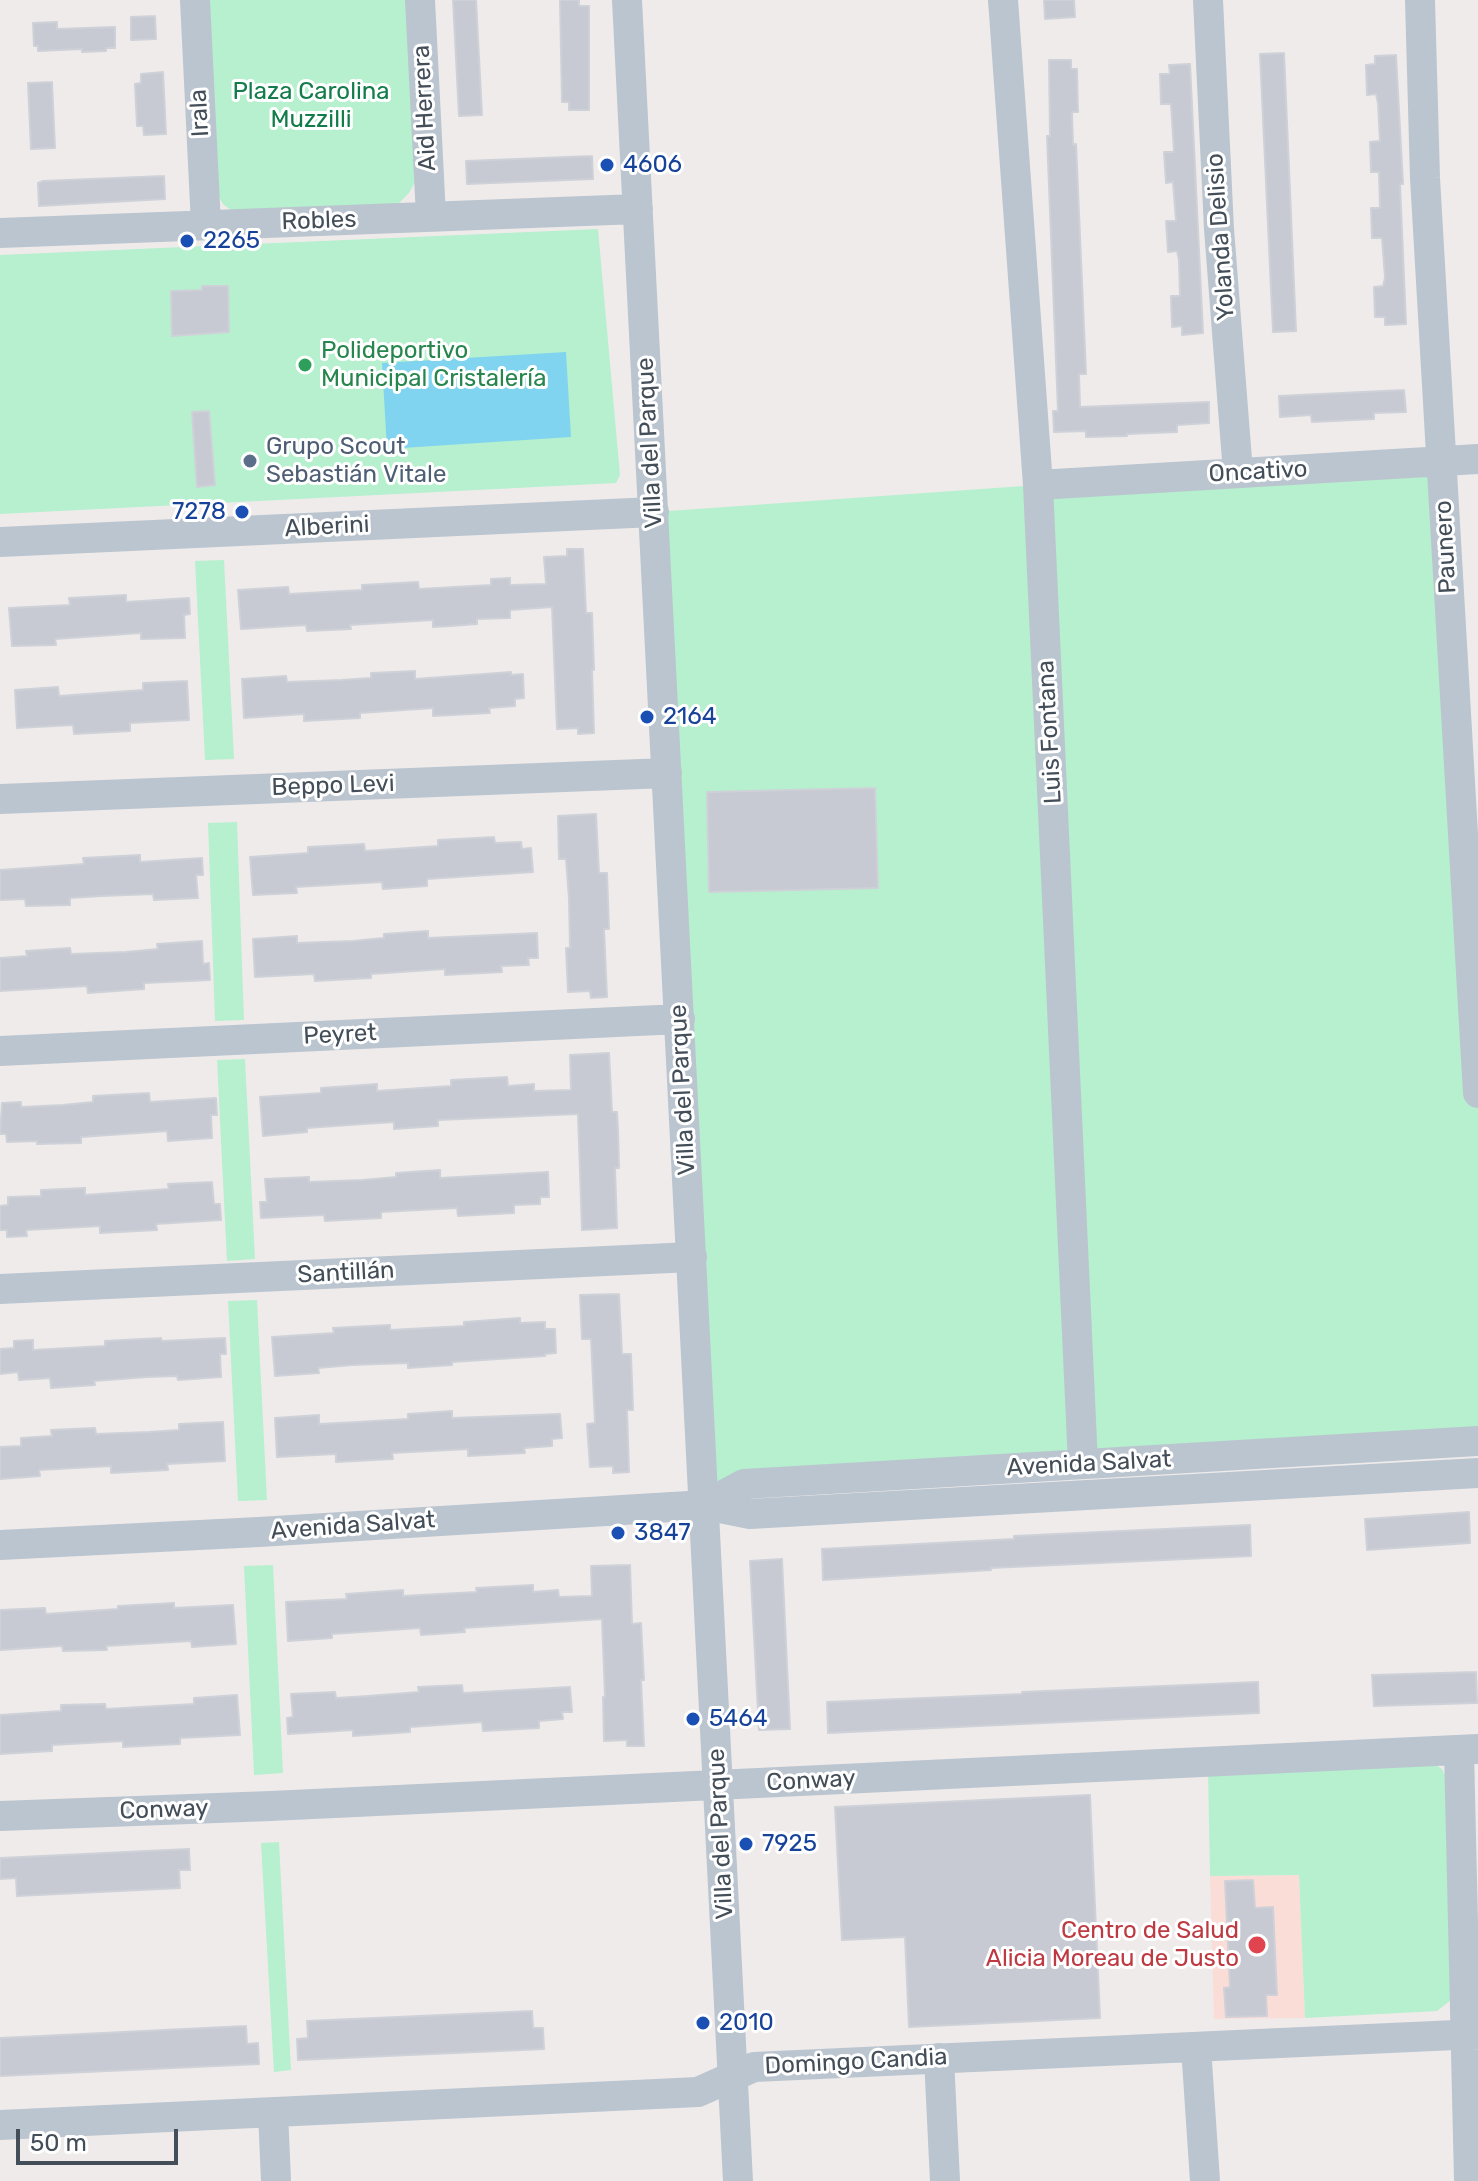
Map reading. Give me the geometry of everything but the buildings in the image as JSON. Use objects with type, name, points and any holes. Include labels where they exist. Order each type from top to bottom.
[{"type":"street","name":"Irala","points":[[195,0],[206,225]]},
{"type":"street","name":"Aid Herrera","points":[[420,0],[431,216]]},
{"type":"street","name":"Villa del Parque","points":[[627,0],[738,2181]]},
{"type":"street","name":"Luis Fontana","points":[[1003,0],[1038,485],[1083,1464]]},
{"type":"street","name":"Yolanda Delisio","points":[[1208,0],[1219,229],[1238,473]]},
{"type":"street","name":"Paunero","points":[[1420,0],[1425,178],[1478,1093]]},
{"type":"street","name":"Robles","points":[[0,233],[638,209]]},
{"type":"street","name":"Oncativo","points":[[1038,485],[1478,459]]},
{"type":"street","name":"Alberini","points":[[0,542],[654,512]]},
{"type":"street","name":"Beppo Levi","points":[[0,799],[667,773]]},
{"type":"street","name":"Peyret","points":[[0,1051],[680,1019]]},
{"type":"street","name":"Santillán","points":[[0,1289],[692,1257]]},
{"type":"street","name":"Avenida Salvat","points":[[705,1505],[744,1484],[1478,1441]]},
{"type":"street","name":"Avenida Salvat","points":[[0,1545],[705,1505],[750,1514],[1478,1473]]},
{"type":"street","name":"Conway","points":[[0,1816],[1468,1749]]},
{"type":"street","points":[[1468,1749],[1469,2181]]},
{"type":"street","name":"Domingo Candia","points":[[0,2125],[698,2092],[754,2067],[1471,2034]]},
{"type":"street","points":[[1196,2047],[1205,2181]]},
{"type":"street","points":[[939,2058],[945,2181]]},
{"type":"street","points":[[273,2112],[276,2181]]},
{"type":"shaded area","name":"Centro de Salud Alicia Moreau de Justo","points":[[1299,1875],[1305,2018],[1214,2019],[1210,1876]]},
{"type":"green space","name":"Plaza Carolina Muzzilli","points":[[205,0],[409,0],[416,180],[397,205],[236,214],[223,204],[213,187]]},
{"type":"green space","name":"Polideportivo Municipal Cristalería","points":[[598,229],[620,475],[616,483],[0,514],[0,255]]},
{"type":"green space","points":[[1441,462],[1478,1093],[1478,1441],[744,1484],[705,1505],[654,512],[1038,485]]},
{"type":"green space","points":[[224,560],[234,759],[205,760],[195,561]]},
{"type":"green space","points":[[237,822],[244,1020],[215,1021],[208,823]]},
{"type":"green space","points":[[245,1059],[255,1259],[227,1261],[217,1060]]},
{"type":"green space","points":[[257,1300],[267,1500],[238,1501],[228,1301]]},
{"type":"green space","points":[[273,1565],[283,1773],[254,1775],[244,1566]]},
{"type":"green space","points":[[1428,1760],[1442,1769],[1449,1784],[1456,1996],[1437,2011],[1305,2018],[1299,1875],[1210,1876],[1208,1769]]},
{"type":"green space","points":[[279,1842],[291,2070],[274,2072],[261,1843]]},
{"type":"water","points":[[566,352],[571,437],[387,449],[382,363]]},
{"type":"place","name":"4606","points":[[607,165]]},
{"type":"place","name":"2265","points":[[187,241]]},
{"type":"place","name":"Polideportivo Municipal Cristalería","points":[[305,365]]},
{"type":"place","name":"Grupo Scout Sebastián Vitale","points":[[250,461]]},
{"type":"place","name":"7278","points":[[242,512]]},
{"type":"place","name":"2164","points":[[647,717]]},
{"type":"place","name":"3847","points":[[618,1533]]},
{"type":"place","name":"5464","points":[[693,1719]]},
{"type":"place","name":"7925","points":[[746,1844]]},
{"type":"place","name":"Centro de Salud Alicia Moreau de Justo","points":[[1257,1945]]},
{"type":"place","name":"2010","points":[[703,2023]]}]
